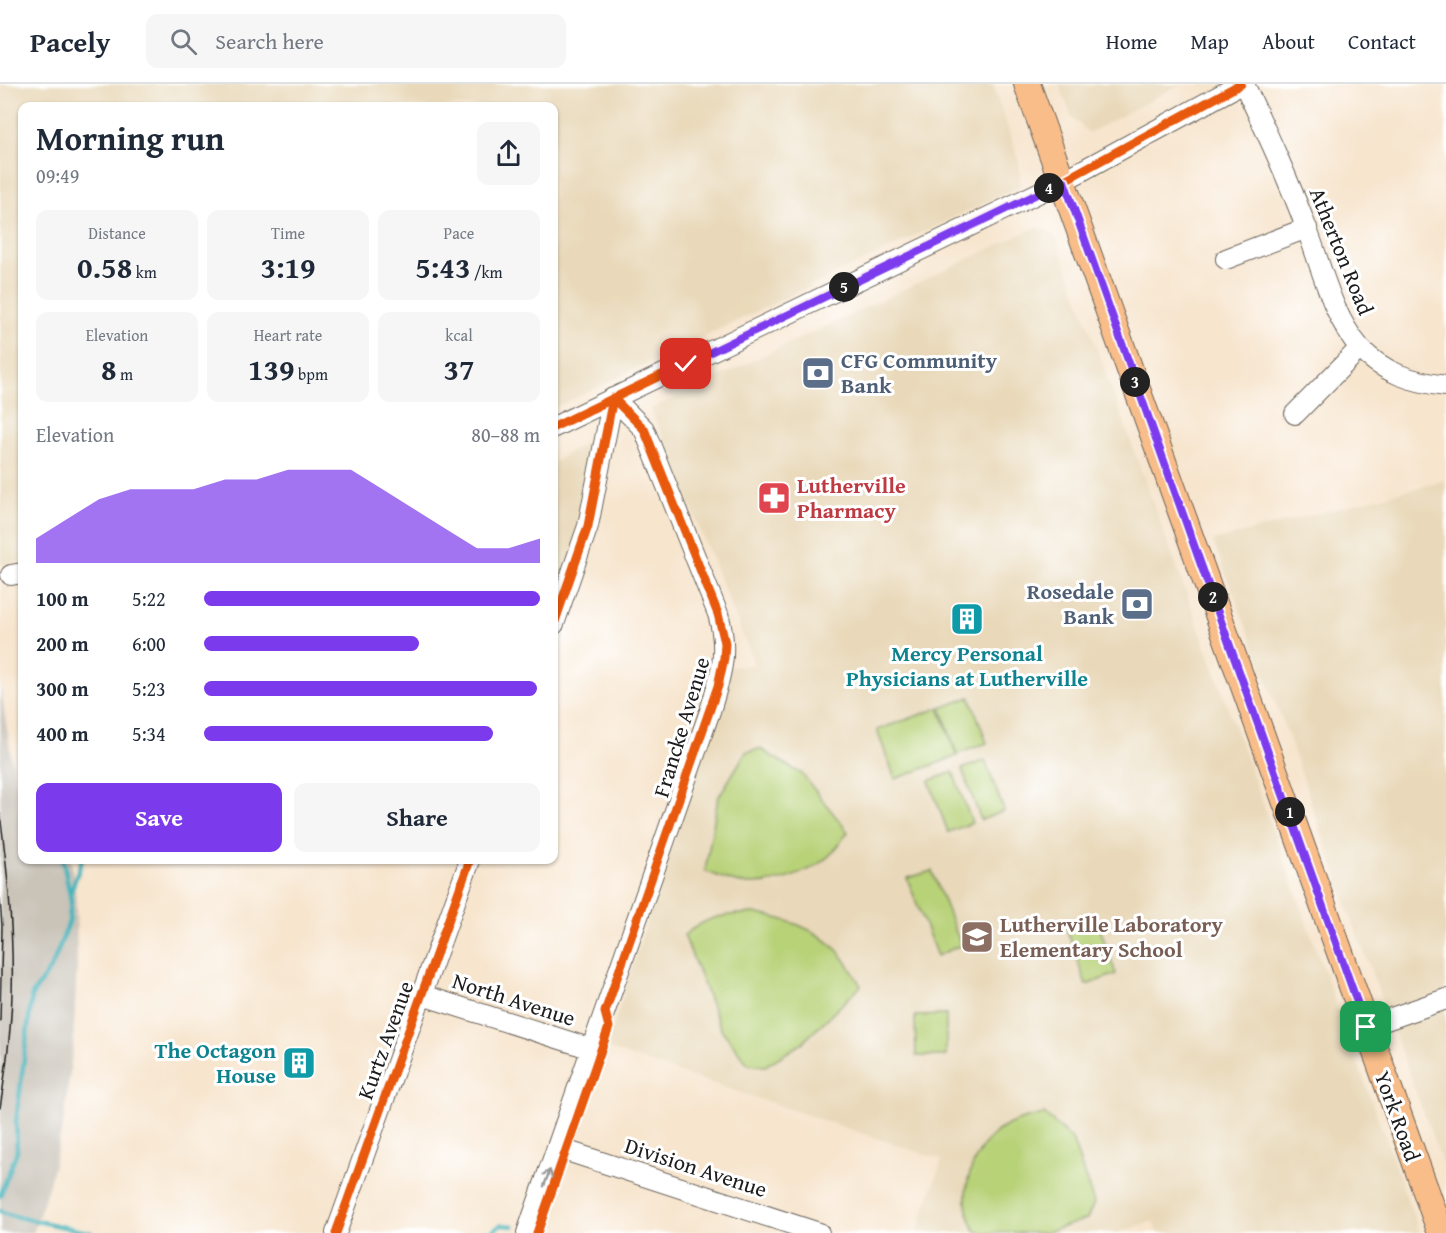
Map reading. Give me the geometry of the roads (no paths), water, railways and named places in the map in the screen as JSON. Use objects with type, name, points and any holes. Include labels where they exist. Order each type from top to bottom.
[{"type":"main road","name":"York Road","points":[[1027,84],[1064,181],[1441,1233]]},
{"type":"street","points":[[558,425],[1064,181],[1242,84]]},
{"type":"street","name":"Atherton Road","points":[[1242,84],[1276,153],[1344,325],[1360,348],[1379,365],[1400,376],[1446,386]]},
{"type":"street","points":[[1226,259],[1307,228]]},
{"type":"street","points":[[1295,414],[1360,348]]},
{"type":"street","points":[[558,612],[590,518],[613,398]]},
{"type":"street","name":"Francke Avenue","points":[[527,1233],[710,711],[724,658],[723,632],[718,614],[645,429],[613,398]]},
{"type":"street","name":"Kurtz Avenue","points":[[336,1233],[469,864]]},
{"type":"street","name":"North Avenue","points":[[422,995],[592,1049]]},
{"type":"street","points":[[1366,1027],[1446,999]]},
{"type":"street","name":"Division Avenue","points":[[558,1148],[819,1233]]},
{"type":"waterway","points":[[0,1196],[17,1151],[16,1122],[32,995],[52,966],[69,922],[71,900],[64,864]]},
{"type":"waterway","points":[[70,894],[81,864]]},
{"type":"waterway","points":[[0,1211],[91,1233]]},
{"type":"waterway","points":[[490,1233],[501,1225],[513,1226]]},
{"type":"tram line","points":[[0,814],[6,858],[12,948],[9,1037],[0,1108]]},
{"type":"tram line","points":[[0,899],[2,927],[0,1021]]},
{"type":"place","name":"CFG Community Bank","points":[[818,373]]},
{"type":"place","name":"Lutherville Pharmacy","points":[[774,498]]},
{"type":"place","name":"Rosedale Bank","points":[[1137,604]]},
{"type":"place","name":"Mercy Personal Physicians at Lutherville","points":[[967,619]]},
{"type":"place","name":"Lutherville Laboratory Elementary School","points":[[977,937]]},
{"type":"place","name":"The Octagon House","points":[[299,1063]]}]
